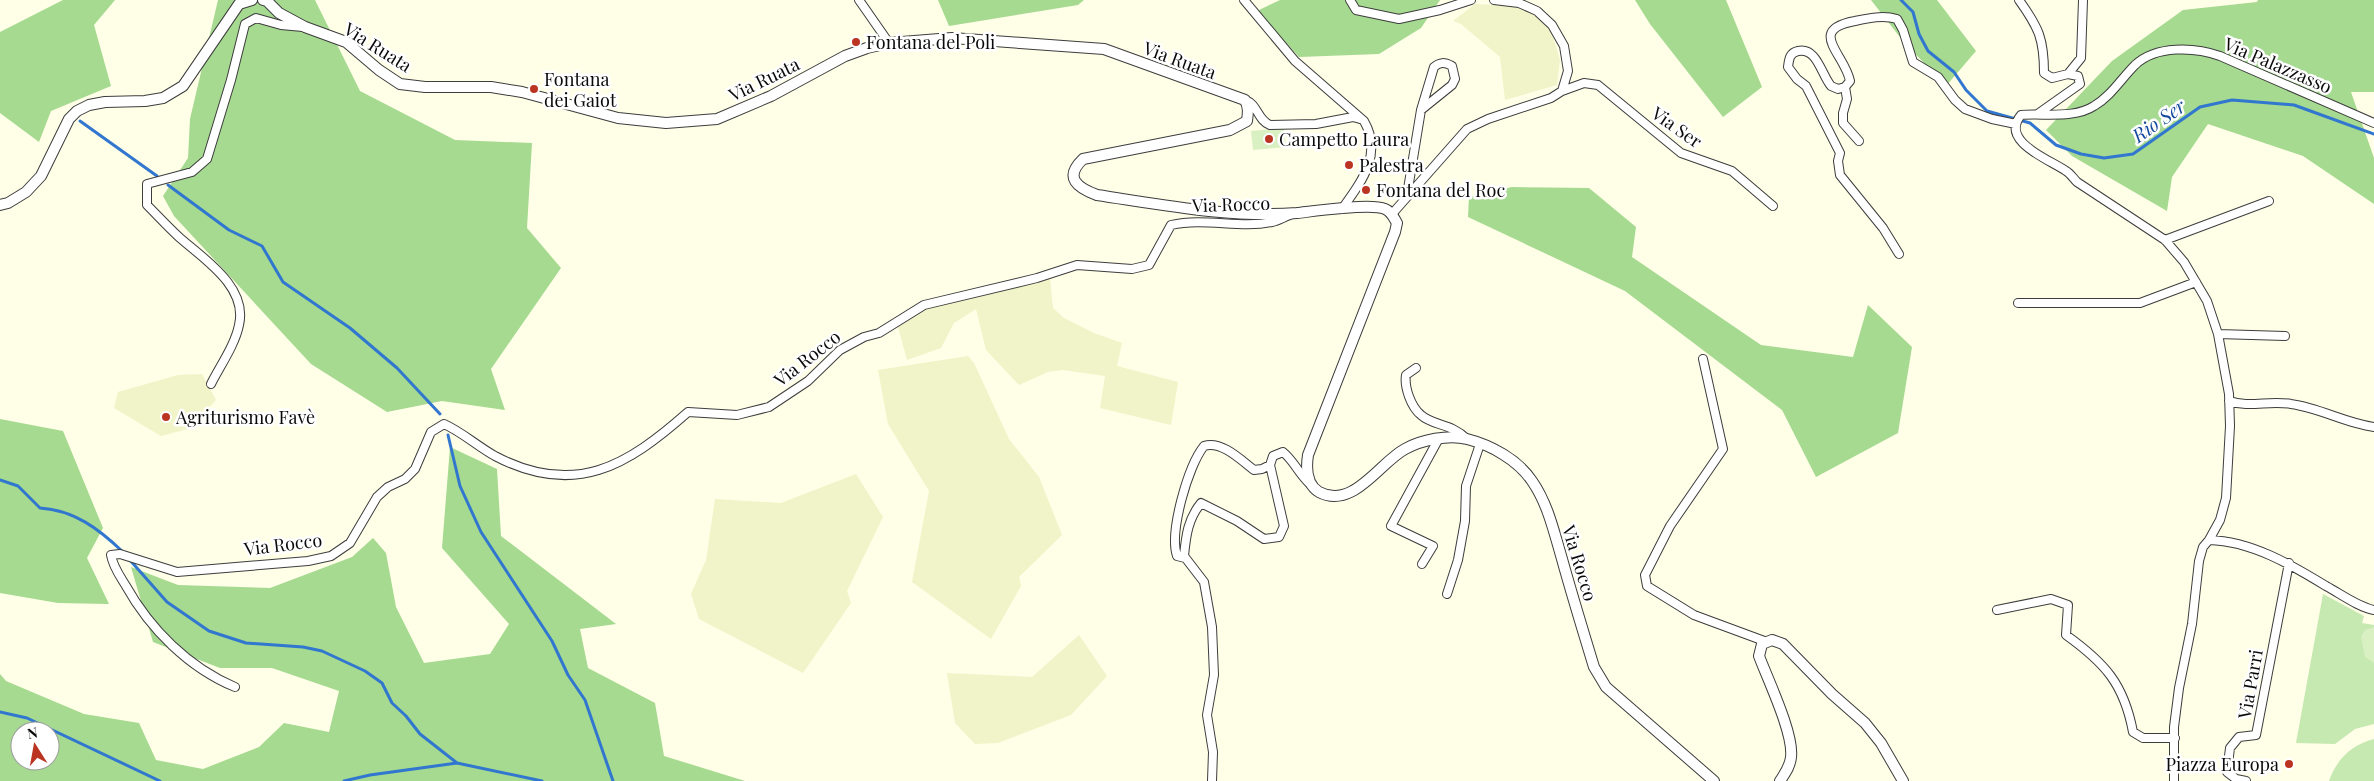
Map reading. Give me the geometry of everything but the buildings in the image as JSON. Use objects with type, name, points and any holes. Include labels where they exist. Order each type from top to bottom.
[{"type":"street","points":[[0,205],[8,203],[26,192],[41,176],[69,119],[77,110],[105,102],[145,102],[163,98],[183,86],[239,4],[252,0]]},
{"type":"street","name":"Via Ruata","points":[[263,0],[268,1],[279,13],[304,27],[346,42],[379,70],[400,84],[425,88],[491,87],[522,92],[618,118],[666,123],[717,119],[771,96],[845,56],[889,43],[952,38],[1087,46],[1104,49],[1244,100]]},
{"type":"street","points":[[859,0],[889,43]]},
{"type":"street","points":[[1244,0],[1295,61],[1364,121],[1372,142],[1372,155],[1360,184],[1342,209]]},
{"type":"street","points":[[1350,0],[1356,10],[1399,19],[1440,10],[1471,0]]},
{"type":"street","points":[[1494,0],[1519,3],[1537,11],[1552,25],[1564,46],[1568,71],[1562,90]]},
{"type":"street","points":[[1899,254],[1883,228],[1848,188],[1840,175],[1838,161],[1840,153],[1806,86],[1797,79],[1788,67],[1790,57],[1794,52],[1803,50],[1814,55],[1831,86],[1838,89],[1845,87],[1850,81],[1849,72],[1831,43],[1830,35],[1834,27],[1874,17],[1890,17],[1897,19],[1903,30],[1913,62],[1938,77],[1955,100],[1966,109],[1992,119],[2018,121],[2039,113],[2072,92],[2080,84],[2078,76],[2068,74],[2052,78],[2044,74],[2044,50],[2039,30],[2019,0]]},
{"type":"street","points":[[2068,74],[2081,58],[2082,0]]},
{"type":"street","name":"Via Ruata","points":[[211,384],[239,325],[240,311],[231,285],[220,271],[178,236],[147,205],[147,184],[192,172],[208,159],[232,80],[245,24],[256,18],[281,25],[304,27]]},
{"type":"street","name":"Via Palazzasso","points":[[2039,113],[2069,114],[2093,107],[2108,95],[2136,64],[2154,54],[2174,50],[2208,52],[2220,56],[2374,123]]},
{"type":"street","points":[[1407,197],[1421,110],[1434,67],[1438,63],[1452,66],[1454,79],[1452,85],[1421,110]]},
{"type":"street","name":"Via Ser","points":[[1392,214],[1467,129],[1488,119],[1550,98],[1562,90],[1584,83],[1598,85],[1681,153],[1732,171],[1773,206]]},
{"type":"street","points":[[1845,87],[1847,100],[1843,114],[1843,123],[1858,141]]},
{"type":"street","points":[[1244,100],[1254,105],[1264,123],[1270,125],[1316,124],[1353,117],[1364,121]]},
{"type":"street","name":"Via Rocco","points":[[1244,100],[1248,108],[1248,116],[1247,121],[1240,126],[1230,130],[1083,160],[1076,166],[1074,174],[1076,182],[1080,189],[1097,195],[1209,211],[1248,214],[1384,208],[1392,214]]},
{"type":"street","points":[[2018,121],[2019,136],[2031,151],[2068,171],[2076,182],[2165,240],[2184,262],[2207,301],[2218,334],[2229,401],[2226,498],[2220,520],[2203,547],[2199,561],[2192,624],[2179,688],[2174,781]]},
{"type":"street","points":[[2165,240],[2269,201]]},
{"type":"street","name":"Via Rocco","points":[[235,687],[219,680],[196,665],[151,625],[115,568],[112,555],[120,554],[178,572],[308,561],[331,556],[350,542],[377,497],[388,487],[405,479],[415,470],[431,432],[444,424],[457,430],[480,448],[518,466],[544,473],[578,476],[602,470],[645,447],[688,412],[737,415],[769,407],[808,381],[840,350],[864,337],[879,333],[924,305],[1037,278],[1077,265],[1132,269],[1149,265],[1172,225],[1188,221],[1245,224],[1273,222],[1294,213]]},
{"type":"street","points":[[1317,490],[1309,481],[1306,467],[1308,455],[1395,232],[1397,223],[1392,214]]},
{"type":"street","points":[[2018,303],[2140,304],[2196,282]]},
{"type":"street","points":[[2218,334],[2285,336]]},
{"type":"street","points":[[1703,359],[1723,449],[1670,526],[1645,575],[1646,586],[1694,614],[1767,642]]},
{"type":"street","name":"Via Rocco","points":[[1416,368],[1406,375],[1405,381],[1409,396],[1418,411],[1429,420],[1457,430],[1467,439]]},
{"type":"street","points":[[2229,401],[2240,405],[2290,403],[2354,424],[2374,427]]},
{"type":"street","name":"Via Rocco","points":[[1317,490],[1326,495],[1338,496],[1350,492],[1363,484],[1392,457],[1406,448],[1438,440],[1456,437],[1497,450],[1532,480],[1546,506],[1594,667],[1606,687],[1714,781]]},
{"type":"street","points":[[1422,564],[1433,546],[1391,526],[1438,440]]},
{"type":"street","points":[[1212,781],[1213,752],[1207,715],[1214,675],[1212,627],[1204,582],[1184,558],[1177,556],[1173,546],[1181,498],[1204,446],[1211,444],[1220,446],[1254,470],[1270,465]]},
{"type":"street","points":[[1447,594],[1458,560],[1465,521],[1466,486],[1480,444]]},
{"type":"street","points":[[1184,558],[1186,532],[1192,514],[1201,503],[1237,520],[1264,539],[1279,537],[1284,526],[1270,465],[1273,456],[1283,452],[1291,458],[1299,474],[1317,490]]},
{"type":"street","points":[[2209,540],[2221,540],[2289,562],[2337,592],[2374,610]]},
{"type":"street","name":"Via Parri","points":[[2246,781],[2236,779],[2227,772],[2230,748],[2239,737],[2256,735],[2289,562]]},
{"type":"street","points":[[1997,610],[2051,599],[2068,605],[2066,635],[2093,654],[2116,681],[2128,707],[2132,732],[2143,738],[2175,738]]},
{"type":"street","points":[[1780,781],[1789,768],[1792,755],[1787,730],[1759,656],[1762,644],[1772,640],[1783,644],[1832,694],[1865,723],[1882,743],[1903,781]]},
{"type":"green space","points":[[63,0],[115,0],[94,25],[111,86],[51,111],[39,142],[0,113],[0,32]]},
{"type":"green space","points":[[218,0],[315,0],[360,91],[455,140],[532,143],[527,228],[561,268],[491,369],[505,410],[442,401],[387,412],[311,364],[174,216],[163,196],[188,158],[190,119]]},
{"type":"green space","points":[[938,0],[1084,0],[1078,5],[949,26]]},
{"type":"green space","points":[[1280,0],[1440,0],[1421,28],[1379,54],[1299,57],[1257,11]]},
{"type":"green space","points":[[1635,0],[1726,0],[1762,87],[1723,117],[1650,24]]},
{"type":"green space","points":[[1871,0],[1937,0],[1976,51],[1946,86],[1903,41]]},
{"type":"green space","points":[[2258,0],[2374,0],[2374,92],[2351,92],[2374,158],[2374,204],[2303,156],[2208,124],[2172,177],[2167,211],[2072,156],[2046,130],[2112,61],[2183,10],[2257,2]]},
{"type":"green space","points":[[1475,4],[1515,6],[1548,21],[1560,60],[1557,85],[1505,100],[1500,57],[1461,24],[1453,21]]},
{"type":"green space","name":"Campetto Laura","points":[[1284,128],[1286,147],[1253,150],[1251,131]]},
{"type":"green space","points":[[1512,187],[1589,188],[1636,227],[1632,257],[1761,345],[1853,357],[1868,305],[1912,347],[1898,433],[1816,477],[1782,410],[1625,291],[1468,217],[1469,197]]},
{"type":"green space","points":[[1050,278],[1053,308],[1064,318],[1094,333],[1122,343],[1117,366],[1178,382],[1171,425],[1100,408],[1105,376],[1063,370],[1048,372],[1019,385],[986,350],[976,309],[954,323],[941,348],[907,360],[898,327],[926,308]]},
{"type":"green space","points":[[968,356],[974,363],[1009,439],[1039,477],[1062,535],[1019,577],[1021,586],[991,639],[912,582],[929,491],[888,424],[878,370]]},
{"type":"green space","points":[[202,374],[216,400],[188,429],[161,436],[114,408],[118,392],[178,375]]},
{"type":"green space","points":[[0,419],[63,431],[103,528],[87,558],[109,604],[58,603],[0,593]]},
{"type":"green space","points":[[450,447],[497,469],[501,536],[616,624],[580,629],[588,668],[655,703],[664,756],[745,781],[0,781],[0,674],[6,681],[84,714],[139,723],[156,760],[203,769],[259,747],[284,723],[329,732],[339,691],[272,668],[220,668],[153,642],[131,567],[178,585],[270,588],[352,557],[373,538],[386,553],[396,607],[424,663],[490,654],[509,624],[442,548]]},
{"type":"green space","points":[[856,474],[883,517],[847,591],[851,603],[803,673],[699,619],[691,594],[706,560],[715,499],[781,503]]},
{"type":"green space","points":[[2323,594],[2364,616],[2362,623],[2374,625],[2374,724],[2355,729],[2335,744],[2296,743]]},
{"type":"green space","points":[[2374,627],[2374,663],[2365,657],[2361,637],[2365,630]]},
{"type":"green space","points":[[1079,635],[1107,676],[1071,715],[998,743],[975,744],[955,723],[947,673],[1032,677]]},
{"type":"green space","points":[[2374,739],[2374,781],[2329,781],[2336,766],[2346,754],[2358,745]]},
{"type":"waterway","name":"Rio Ser","points":[[1901,0],[1913,12],[1919,34],[1928,51],[1954,72],[1966,90],[1987,111],[2030,123],[2056,145],[2081,154],[2104,158],[2133,154],[2200,107],[2232,100],[2294,105],[2374,134]]},
{"type":"waterway","points":[[80,121],[157,176]]},
{"type":"waterway","points":[[168,185],[229,230],[262,246],[283,282],[350,328],[397,368],[440,414]]},
{"type":"waterway","points":[[448,435],[460,486],[481,532],[552,641],[568,675],[585,700],[613,781]]},
{"type":"waterway","points":[[0,480],[18,486],[40,508],[64,512],[85,522],[123,552]]},
{"type":"waterway","points":[[129,559],[167,602],[209,631],[246,643],[303,647],[322,651],[365,671],[382,683],[392,703],[406,716],[420,734],[457,763]]},
{"type":"waterway","points":[[0,712],[27,718],[160,781]]},
{"type":"waterway","points":[[344,781],[370,775],[457,763],[542,781]]},
{"type":"place","name":"Fontana del Poli","points":[[856,42]]},
{"type":"place","name":"Fontana dei Gaiot","points":[[534,89]]},
{"type":"place","name":"Campetto Laura","points":[[1269,139]]},
{"type":"place","name":"Palestra","points":[[1349,165]]},
{"type":"place","name":"Fontana del Roc","points":[[1366,190]]},
{"type":"place","name":"Agriturismo Favè","points":[[166,417]]},
{"type":"place","name":"Piazza Europa","points":[[2289,764]]}]
